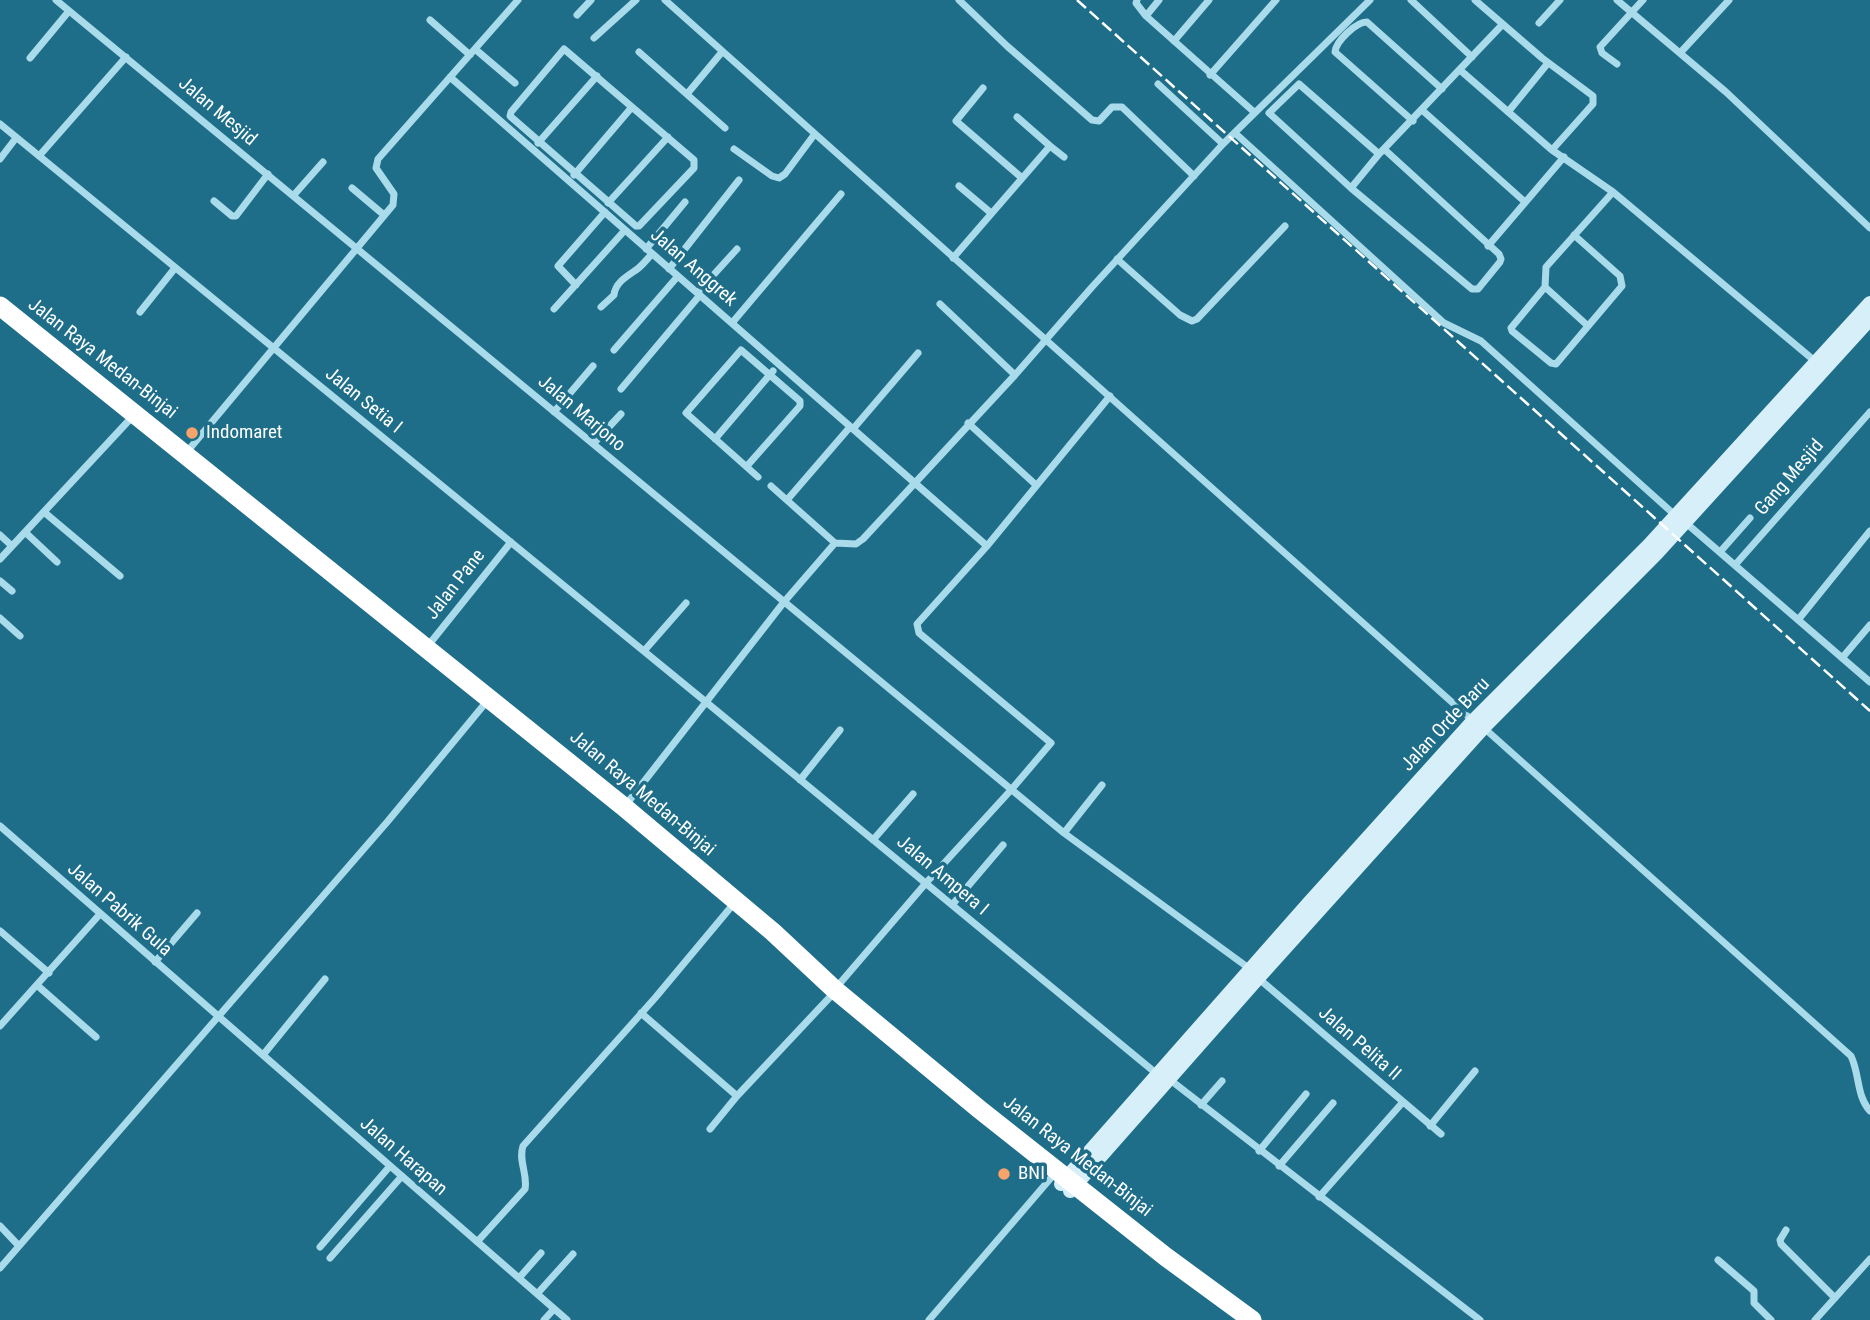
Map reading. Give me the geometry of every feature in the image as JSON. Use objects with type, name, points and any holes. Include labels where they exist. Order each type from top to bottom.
[{"type":"highway","name":"Jalan Raya Medan-Binjai","points":[[0,306],[483,706],[624,807],[773,932],[832,993]]},
{"type":"highway","name":"Jalan Raya Medan-Binjai","points":[[0,319],[132,418],[186,454],[427,648],[832,993],[1234,1320]]},
{"type":"highway","name":"Jalan Raya Medan-Binjai","points":[[1064,1181],[1252,1320]]},
{"type":"main road","name":"Jalan Orde Baru","points":[[1064,1181],[1163,1077],[1478,724],[1681,519],[1820,366],[1870,303]]},
{"type":"main road","name":"Jalan Orde Baru","points":[[1820,366],[1870,320]]},
{"type":"street","name":"Jalan Mesjid","points":[[56,0],[358,249]]},
{"type":"street","points":[[186,454],[393,205],[395,199],[376,168],[378,159],[517,0]]},
{"type":"street","points":[[577,15],[591,0]]},
{"type":"street","points":[[594,38],[636,0]]},
{"type":"street","points":[[665,0],[1851,1056],[1859,1093],[1870,1111]]},
{"type":"street","points":[[959,0],[1007,46],[1093,120],[1099,121],[1112,107],[1122,107],[1194,176]]},
{"type":"street","points":[[1137,0],[1136,3],[1146,16],[1254,112]]},
{"type":"street","points":[[1146,16],[1159,0]]},
{"type":"street","points":[[1174,41],[1209,0]]},
{"type":"street","points":[[1210,75],[1276,0]]},
{"type":"street","points":[[771,486],[835,543],[856,544],[863,539],[1015,376],[1117,259],[1223,144],[1370,0]]},
{"type":"street","points":[[1411,0],[1472,57]]},
{"type":"street","points":[[1475,0],[1548,63],[1593,96],[1594,100],[1552,150]]},
{"type":"street","points":[[1539,23],[1560,0]]},
{"type":"street","points":[[1617,0],[1726,92],[1868,223]]},
{"type":"street","points":[[1617,64],[1602,53],[1601,47],[1643,0]]},
{"type":"street","points":[[1680,54],[1729,0]]},
{"type":"street","points":[[30,58],[69,11]]},
{"type":"street","points":[[430,20],[515,83]]},
{"type":"street","points":[[1412,121],[1335,52],[1336,46],[1359,23],[1367,22],[1441,89]]},
{"type":"street","points":[[1351,188],[1381,152],[1502,25]]},
{"type":"street","points":[[565,49],[597,76],[694,160],[694,168],[639,226],[608,203],[510,116],[562,50],[565,49]]},
{"type":"street","points":[[639,52],[725,128]]},
{"type":"street","points":[[687,94],[722,52]]},
{"type":"street","points":[[39,156],[81,106],[99,91],[126,57]]},
{"type":"street","points":[[1508,113],[1548,63]]},
{"type":"street","points":[[1460,70],[1552,150],[1613,192],[1820,366]]},
{"type":"street","points":[[538,143],[597,76]]},
{"type":"street","name":"Jalan Anggrek","points":[[450,77],[987,546]]},
{"type":"street","points":[[1158,84],[1223,144]]},
{"type":"street","points":[[1299,84],[1381,152],[1499,254],[1500,262],[1478,289],[1472,289],[1351,188],[1270,115],[1271,111],[1299,84]]},
{"type":"street","points":[[983,88],[956,121],[1023,178]]},
{"type":"street","points":[[568,180],[632,107]]},
{"type":"street","points":[[1422,110],[1525,202]]},
{"type":"street","points":[[1017,117],[1064,157]]},
{"type":"street","name":"Jalan Setia I","points":[[0,124],[706,702]]},
{"type":"street","points":[[1235,133],[1444,323],[1481,341],[1870,682]]},
{"type":"street","points":[[734,149],[772,176],[779,178],[785,174],[814,135]]},
{"type":"street","points":[[608,203],[668,137]]},
{"type":"street","points":[[0,159],[16,138]]},
{"type":"street","points":[[953,258],[1050,146]]},
{"type":"street","points":[[1488,246],[1564,157]]},
{"type":"street","points":[[293,195],[323,162]]},
{"type":"street","points":[[214,201],[232,216],[236,216],[268,174]]},
{"type":"street","points":[[669,269],[739,180]]},
{"type":"street","points":[[959,186],[991,213]]},
{"type":"street","points":[[352,188],[384,215]]},
{"type":"street","points":[[1574,235],[1622,281],[1622,286],[1556,364],[1551,363],[1512,331],[1513,324],[1545,287],[1546,267],[1574,235],[1613,192]]},
{"type":"street","points":[[732,323],[841,194]]},
{"type":"street","points":[[601,307],[614,295],[614,289],[627,275],[635,271],[685,202]]},
{"type":"street","points":[[576,285],[558,266],[605,212]]},
{"type":"street","points":[[1117,259],[1180,315],[1192,321],[1197,319],[1285,226]]},
{"type":"street","points":[[554,309],[625,230]]},
{"type":"street","name":"Jalan Marjono","points":[[358,249],[1012,790]]},
{"type":"street","points":[[621,389],[737,249]]},
{"type":"street","points":[[140,312],[175,268]]},
{"type":"street","points":[[614,350],[678,276]]},
{"type":"street","points":[[1545,287],[1588,326]]},
{"type":"street","points":[[940,304],[1015,376]]},
{"type":"street","points":[[747,466],[800,406],[798,397],[741,350],[687,411],[687,415],[758,477]]},
{"type":"street","points":[[787,500],[918,353]]},
{"type":"street","points":[[715,439],[779,365]]},
{"type":"street","points":[[554,412],[593,366]]},
{"type":"street","points":[[710,1129],[1051,743],[919,633],[917,624],[987,546],[1111,396]]},
{"type":"street","name":"Gang Mesjid","points":[[1735,565],[1870,412]]},
{"type":"street","points":[[593,444],[621,414]]},
{"type":"street","points":[[0,559],[132,418]]},
{"type":"street","points":[[968,424],[1037,485]]},
{"type":"street","points":[[44,512],[120,576]]},
{"type":"street","points":[[1720,552],[1750,519]]},
{"type":"street","points":[[1798,620],[1870,531]]},
{"type":"street","points":[[25,532],[57,562]]},
{"type":"street","points":[[0,535],[12,546]]},
{"type":"street","name":"Jalan Pane","points":[[427,648],[511,542]]},
{"type":"street","points":[[624,807],[785,602],[835,543]]},
{"type":"street","points":[[0,581],[12,592]]},
{"type":"street","points":[[644,651],[686,603]]},
{"type":"street","points":[[0,618],[20,636]]},
{"type":"street","points":[[1842,658],[1870,625]]},
{"type":"street","name":"Jalan Ampera I","points":[[706,702],[1163,1077],[1480,1320]]},
{"type":"street","points":[[0,1268],[421,784],[483,706]]},
{"type":"street","points":[[800,780],[840,730]]},
{"type":"street","points":[[1064,833],[1102,785]]},
{"type":"street","name":"Jalan Pelita II","points":[[1012,790],[1064,833],[1254,974],[1441,1135]]},
{"type":"street","points":[[873,840],[913,794]]},
{"type":"street","name":"Jalan Pabrik Gula","points":[[0,826],[219,1017]]},
{"type":"street","points":[[952,905],[1003,845]]},
{"type":"street","points":[[477,1242],[525,1189],[521,1153],[523,1146],[731,907]]},
{"type":"street","points":[[155,962],[197,913]]},
{"type":"street","points":[[0,1026],[100,914]]},
{"type":"street","points":[[0,931],[49,972]]},
{"type":"street","points":[[263,1055],[325,979]]},
{"type":"street","points":[[38,986],[96,1037]]},
{"type":"street","points":[[641,1013],[737,1096]]},
{"type":"street","name":"Jalan Harapan","points":[[219,1017],[567,1320]]},
{"type":"street","points":[[1430,1126],[1475,1071]]},
{"type":"street","points":[[1201,1105],[1222,1081]]},
{"type":"street","points":[[1259,1151],[1306,1094]]},
{"type":"street","points":[[1319,1197],[1403,1102]]},
{"type":"street","points":[[1279,1166],[1333,1103]]},
{"type":"street","points":[[320,1247],[390,1166]]},
{"type":"street","points":[[330,1258],[402,1176]]},
{"type":"street","points":[[929,1320],[1064,1181]]},
{"type":"street","points":[[0,1226],[19,1246]]},
{"type":"street","points":[[1786,1230],[1780,1240],[1781,1244],[1835,1298]]},
{"type":"street","points":[[519,1278],[541,1253]]},
{"type":"street","points":[[537,1294],[573,1254]]},
{"type":"street","points":[[1815,1320],[1870,1259]]},
{"type":"street","points":[[1718,1260],[1754,1291],[1754,1303],[1772,1320]]},
{"type":"street","points":[[544,1320],[554,1309]]},
{"type":"railway","points":[[1077,0],[1870,711]]},
{"type":"place","name":"Indomaret","points":[[192,433]]},
{"type":"place","name":"BNI","points":[[1004,1174]]}]
